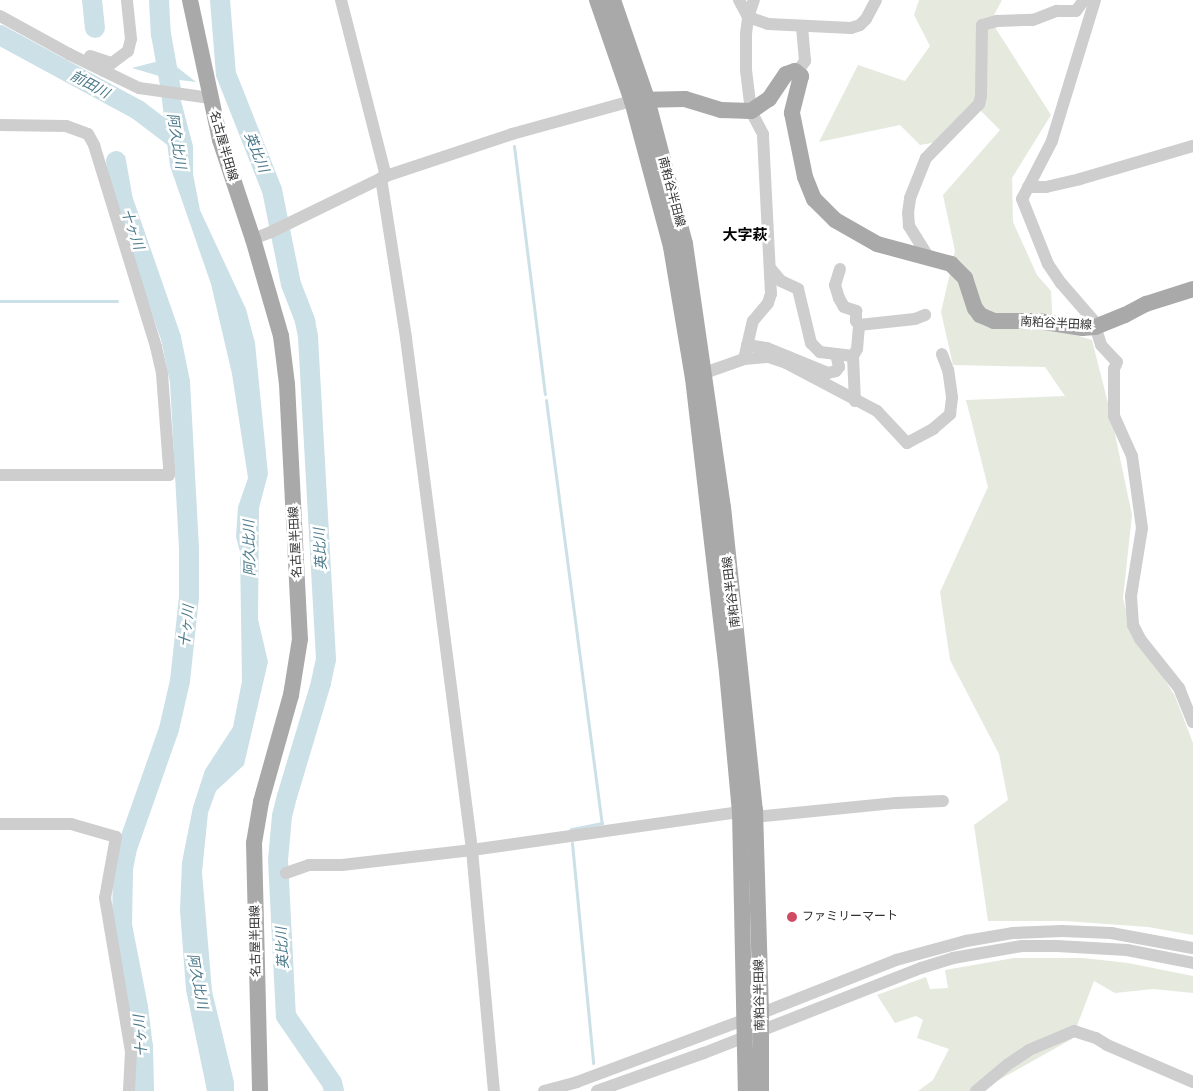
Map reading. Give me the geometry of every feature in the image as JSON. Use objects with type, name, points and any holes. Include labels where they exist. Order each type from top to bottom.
[{"type":"main road","name":"名古屋半田線","points":[[190,0],[220,140],[253,239],[281,336],[287,384],[300,619],[294,680],[261,802],[254,843],[260,1091]]},
{"type":"main road","name":"南粕谷半田線","points":[[597,0],[640,100]]},
{"type":"main road","name":"南粕谷半田線","points":[[613,0],[640,100],[698,375],[727,672],[748,815],[762,1012],[761,1091]]},
{"type":"main road","name":"南粕谷半田線","points":[[797,72],[801,76],[792,113],[805,176],[814,199],[835,220],[860,236],[877,244],[952,264],[960,270],[965,278],[975,308],[985,318],[1007,322],[1038,321],[1082,328],[1095,327],[1146,304],[1193,289]]},
{"type":"main road","points":[[640,100],[685,99],[720,110],[751,111],[769,99],[786,74],[797,72]]},
{"type":"main road","name":"南粕谷半田線","points":[[746,1091],[744,1020],[748,815]]},
{"type":"street","points":[[69,54],[72,47],[104,62],[112,63],[125,56],[131,46],[127,0]]},
{"type":"street","points":[[341,0],[383,177],[406,338],[472,850],[494,1091]]},
{"type":"street","points":[[739,0],[748,17],[768,24],[851,28],[860,25],[866,19],[876,0]]},
{"type":"street","points":[[744,359],[753,321],[768,303],[771,294],[763,134],[751,111],[746,70],[748,17],[754,0]]},
{"type":"street","points":[[929,258],[910,226],[908,213],[910,198],[926,158],[979,104],[981,96],[982,25],[997,21],[1033,20],[1057,11],[1076,11],[1084,0]]},
{"type":"street","points":[[1095,0],[1052,141],[1022,200],[1037,241],[1057,277],[1093,320],[1101,345],[1117,362],[1114,369],[1114,416],[1132,456],[1142,528],[1131,596],[1133,625],[1140,639],[1179,688],[1193,722]]},
{"type":"street","points":[[0,16],[69,54],[140,88],[210,98]]},
{"type":"street","points":[[797,72],[805,61],[802,26]]},
{"type":"street","points":[[253,239],[383,177],[512,134],[640,100]]},
{"type":"street","points":[[0,125],[66,126],[88,134],[94,145],[156,347],[162,374],[169,475],[0,475]]},
{"type":"street","points":[[1028,187],[1046,187],[1193,146]]},
{"type":"street","points":[[771,269],[781,281],[798,289],[808,333],[816,348],[827,354],[853,356]]},
{"type":"street","points":[[840,269],[835,284],[839,298],[844,307],[856,311],[856,321],[859,325],[857,349],[853,356],[855,401]]},
{"type":"street","points":[[859,325],[915,319],[925,315]]},
{"type":"street","points":[[747,345],[767,348],[828,373],[836,371],[839,367],[836,354]]},
{"type":"street","points":[[698,375],[744,359],[760,356],[775,359],[882,415],[907,442],[933,429],[950,414],[952,408],[948,370],[942,354]]},
{"type":"street","points":[[286,873],[309,865],[342,865],[748,815],[896,802],[943,801]]},
{"type":"street","points":[[0,824],[71,824],[116,837],[105,898],[131,1050],[129,1091]]},
{"type":"street","points":[[544,1091],[577,1082],[744,1020],[896,960],[966,941],[1013,933],[1062,931],[1111,934],[1193,948]]},
{"type":"street","points":[[597,1091],[745,1037],[921,968],[988,951],[1022,946],[1092,947],[1127,950],[1193,963]]},
{"type":"street","points":[[976,1091],[1007,1065],[1029,1050],[1074,1031],[1090,1036],[1193,1082]]},
{"type":"shaded area","points":[[919,0],[1002,0],[991,21],[1051,115],[1012,178],[1013,222],[1037,275],[1051,291],[1053,328],[1092,340],[1111,415],[1132,515],[1123,598],[1129,623],[1175,696],[1193,743],[1193,935],[1148,927],[1065,921],[988,921],[974,825],[1008,800],[999,754],[950,660],[940,592],[988,487],[966,400],[1065,396],[1045,367],[953,365],[941,312],[955,251],[943,195],[1000,130],[974,104],[937,142],[920,145],[900,125],[819,142],[858,65],[905,81],[930,46],[914,15]]},
{"type":"shaded area","points":[[1014,958],[1083,958],[1128,963],[1193,976],[1193,993],[1153,989],[1115,993],[1094,981],[1072,1039],[979,1091],[918,1091],[933,1080],[949,1049],[917,1038],[923,1020],[916,1016],[895,1023],[877,995],[926,977],[930,989],[948,988],[945,970]]},
{"type":"water","points":[[155,62],[173,64],[196,82],[179,80],[180,97],[193,146],[193,174],[200,210],[246,309],[255,343],[268,474],[259,508],[258,619],[268,662],[244,765],[216,791],[208,813],[202,872],[212,991],[234,1082],[234,1091],[207,1091],[186,990],[180,910],[182,862],[193,807],[205,770],[233,727],[242,681],[240,552],[236,537],[238,507],[248,478],[232,374],[211,284],[170,166],[159,76],[132,68]]},
{"type":"waterway","name":"十ヶ川","points":[[92,0],[95,28]]},
{"type":"waterway","name":"阿久比川","points":[[159,0],[161,34],[171,90]]},
{"type":"waterway","name":"英比川","points":[[220,0],[226,74],[272,190],[291,284],[305,321],[308,337],[326,659],[321,683],[282,816],[278,860],[286,1016],[332,1083],[334,1091]]},
{"type":"waterway","name":"前田川","points":[[0,35],[138,110],[176,139]]},
{"type":"waterway","points":[[514,146],[545,394]]},
{"type":"waterway","name":"十ヶ川","points":[[116,161],[123,200],[171,338],[180,382],[189,548],[189,597],[180,681],[169,729],[127,848],[123,869],[122,925],[138,1007],[143,1046],[144,1091]]},
{"type":"waterway","points":[[0,301],[117,301]]},
{"type":"waterway","points":[[546,400],[602,823],[571,829]]},
{"type":"waterway","points":[[572,843],[593,1063]]},
{"type":"place","name":"ファミリーマート","points":[[792,917]]},
{"type":"district","name":"大字萩","points":[[745,235]]}]
